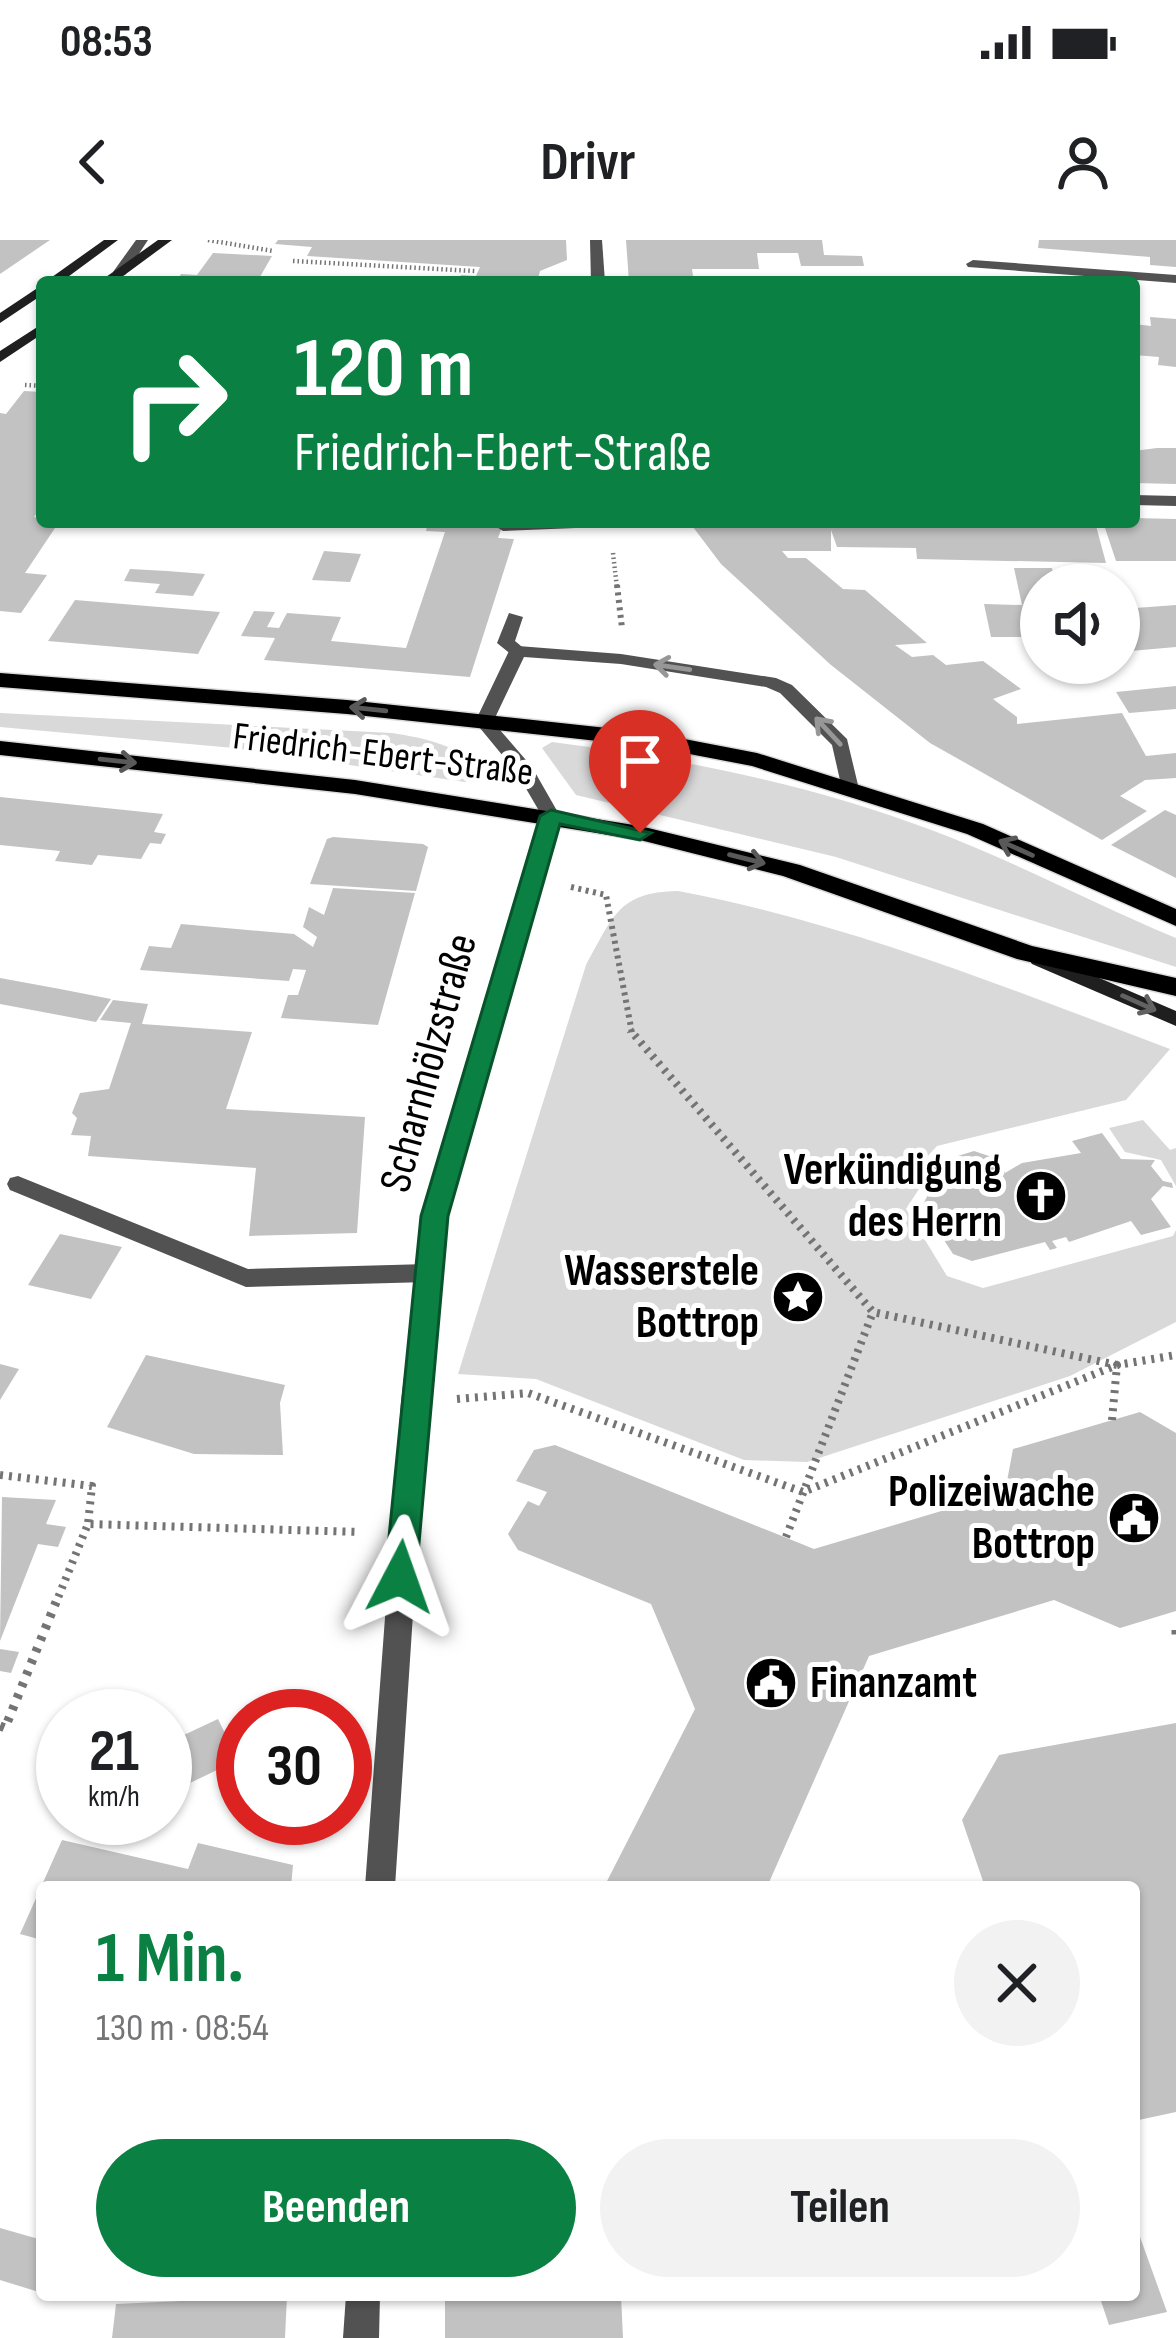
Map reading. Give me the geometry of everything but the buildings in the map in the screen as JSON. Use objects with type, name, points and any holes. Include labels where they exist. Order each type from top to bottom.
[{"type":"main road","points":[[61,276],[112,240]]},
{"type":"main road","points":[[114,276],[166,240]]},
{"type":"main road","points":[[0,319],[36,293]]},
{"type":"main road","points":[[0,358],[36,332]]},
{"type":"main road","name":"Friedrich-Ebert-Straße","points":[[0,680],[484,722],[678,744],[849,785],[975,829],[1176,918]]},
{"type":"main road","name":"Friedrich-Ebert-Straße","points":[[0,748],[355,788],[551,816],[791,870],[1026,953],[1176,987]]},
{"type":"main road","points":[[1026,953],[1176,1019]]},
{"type":"street","points":[[120,272],[142,240]]},
{"type":"street","points":[[596,240],[598,276]]},
{"type":"street","points":[[973,264],[1135,276]]},
{"type":"street","points":[[1140,276],[1176,279]]},
{"type":"street","points":[[1140,500],[1176,501]]},
{"type":"street","points":[[515,616],[506,643],[518,651],[621,659],[792,683],[841,743],[849,785]]},
{"type":"street","points":[[518,651],[484,722],[525,771],[551,816]]},
{"type":"street","name":"Scharnhölzstraße","points":[[380,1881],[413,1402],[435,1216],[551,816]]},
{"type":"street","points":[[18,1184],[246,1278],[428,1273]]},
{"type":"street","points":[[361,2338],[363,2301]]},
{"type":"path","points":[[208,240],[273,251]]},
{"type":"path","points":[[293,261],[475,271]]},
{"type":"path","points":[[531,879],[606,895],[630,1031],[873,1312],[1117,1365]]},
{"type":"path","points":[[786,1537],[873,1312]]},
{"type":"path","points":[[413,1402],[528,1394],[803,1492],[1117,1365],[1176,1355]]},
{"type":"path","points":[[1112,1420],[1117,1365]]},
{"type":"path","points":[[0,1475],[92,1486],[88,1524],[4,1728],[0,1726]]},
{"type":"path","points":[[88,1524],[404,1534]]},
{"type":"shaded area","points":[[0,713],[392,733],[454,750],[488,772],[488,779],[465,782],[234,748],[0,727]]},
{"type":"shaded area","points":[[552,742],[746,775],[887,814],[995,856],[1176,938],[1176,967],[836,857],[576,795],[542,748]]},
{"type":"shaded area","points":[[678,891],[865,939],[1170,1049],[1126,1100],[937,1146],[914,1171],[919,1189],[906,1209],[947,1276],[983,1288],[1173,1236],[1176,1230],[1176,1322],[1070,1376],[807,1462],[744,1460],[536,1379],[458,1374],[586,965],[620,910],[642,896]]},
{"type":"shaded area","points":[[1143,1120],[1170,1150],[1176,1148],[1176,1186],[1161,1160],[1125,1152],[1109,1128]]},
{"type":"place","name":"Verkündigung des Herrn","points":[[1041,1196]]},
{"type":"place","name":"Wasserstele Bottrop","points":[[798,1297]]},
{"type":"place","name":"Polizeiwache Bottrop","points":[[1134,1518]]},
{"type":"place","name":"Finanzamt","points":[[771,1683]]},
{"type":"route","points":[[400,1577],[413,1402],[435,1216],[551,816],[640,833]]}]
